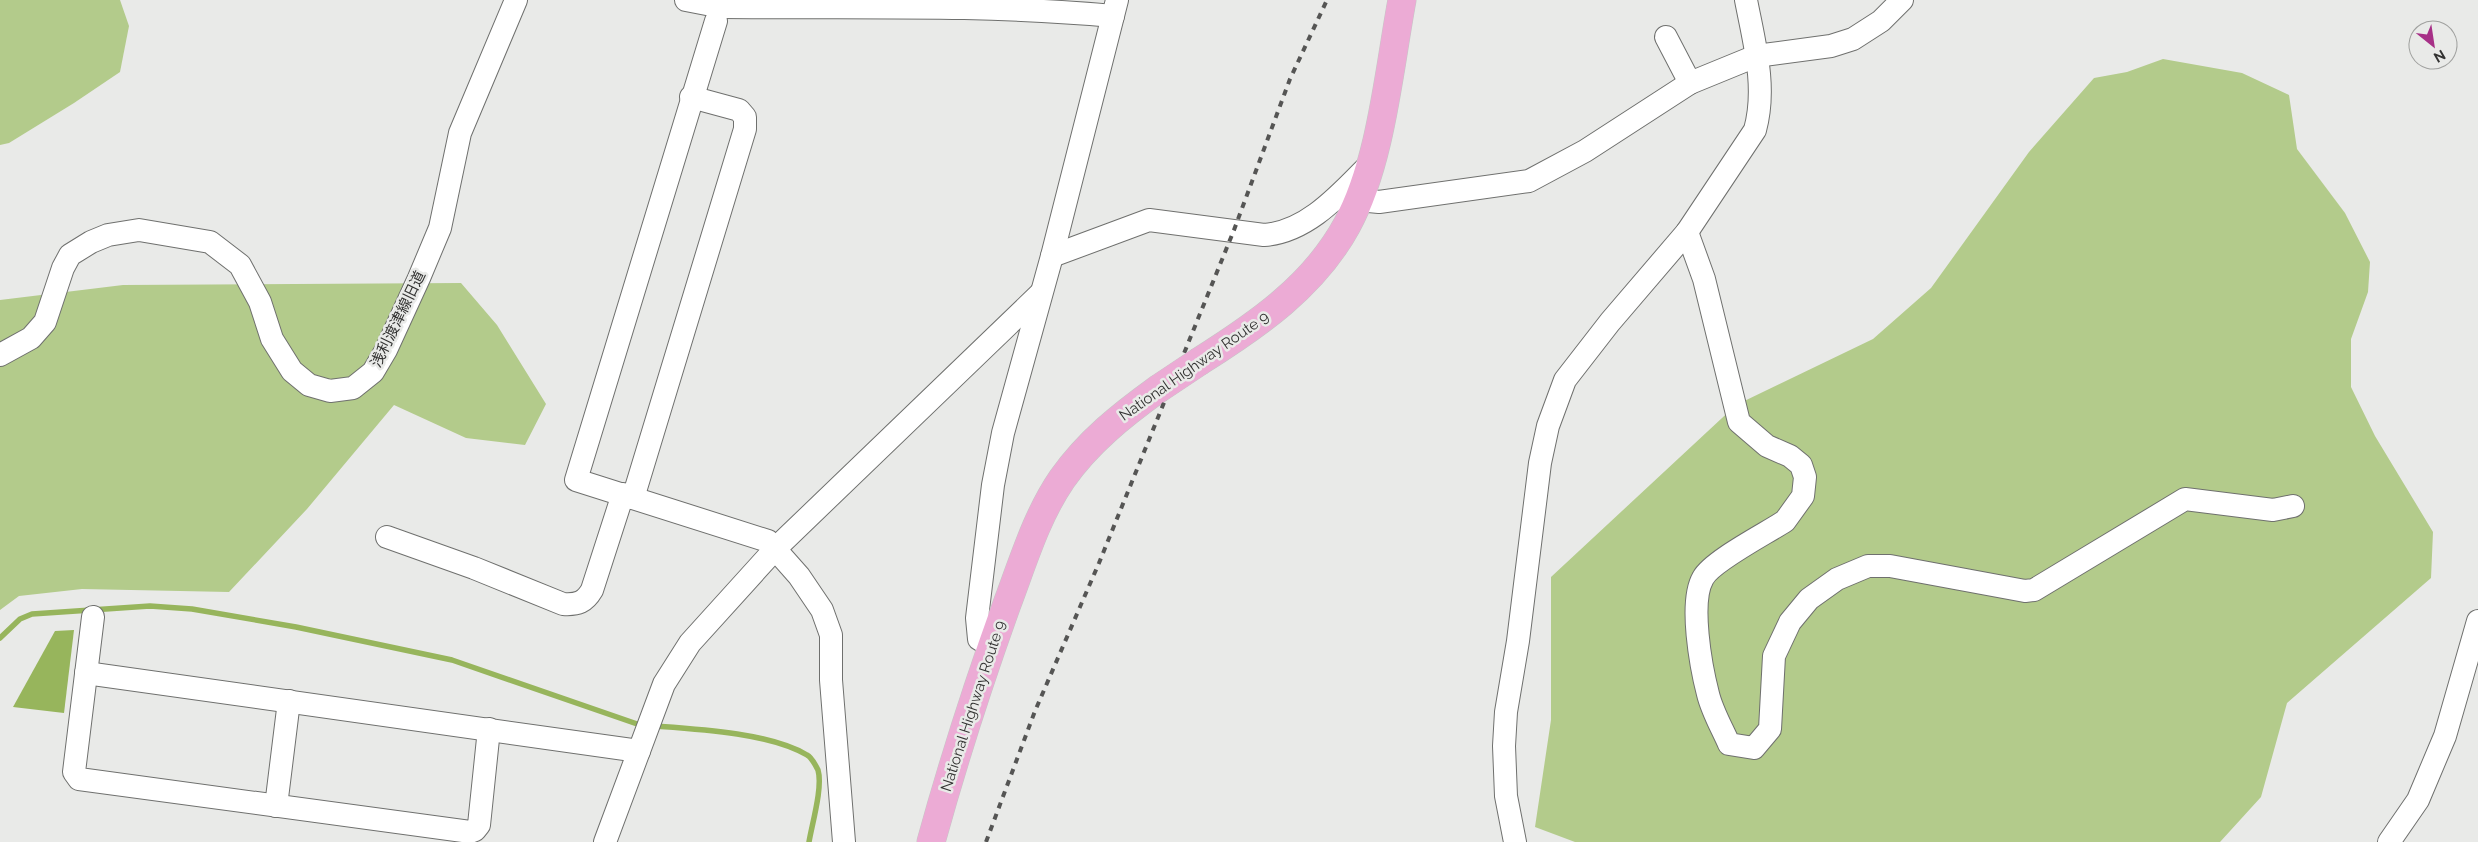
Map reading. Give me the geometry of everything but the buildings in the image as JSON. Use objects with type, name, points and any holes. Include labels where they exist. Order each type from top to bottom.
[{"type":"highway","name":"National Highway Route 9","points":[[931,842],[992,647],[1039,522],[1062,481],[1076,461],[1113,423],[1158,389],[1274,311],[1316,269],[1342,233],[1358,200],[1370,164],[1402,0]]},
{"type":"street","name":"浅利渡津線旧道","points":[[0,355],[31,338],[45,322],[63,268],[70,255],[91,242],[108,235],[139,230],[210,242],[240,265],[260,302],[272,338],[292,370],[308,385],[330,391],[353,388],[373,372],[386,350],[440,228],[446,204],[452,161],[460,133],[516,0]]},
{"type":"street","points":[[686,0],[722,7],[834,4],[1046,11],[1115,8],[1052,256],[1003,434],[993,485],[977,618],[980,638],[992,647]]},
{"type":"street","points":[[1514,842],[1506,796],[1504,746],[1506,712],[1518,641],[1540,463],[1548,426],[1565,380],[1610,322],[1687,232],[1755,130],[1760,112],[1761,96],[1746,0]]},
{"type":"street","points":[[1358,200],[1379,202],[1529,181],[1585,151],[1690,83],[1756,56],[1831,46],[1853,39],[1870,30],[1902,0]]},
{"type":"street","points":[[716,21],[691,96],[576,480],[768,541],[776,548],[816,600],[831,635],[831,680],[840,771],[844,842]]},
{"type":"street","points":[[1666,37],[1690,83]]},
{"type":"street","points":[[387,537],[474,568],[563,604],[573,605],[582,602],[592,590],[628,496],[745,129],[745,117],[739,110],[691,96]]},
{"type":"street","points":[[1052,256],[1150,220],[1276,234],[1290,229],[1326,207],[1370,164]]},
{"type":"street","points":[[1687,232],[1704,280],[1739,422],[1767,446],[1790,456],[1801,465],[1805,477],[1803,496],[1785,521],[1714,566],[1703,577],[1697,598],[1695,612],[1708,695],[1729,744],[1754,748],[1770,729],[1774,656],[1790,622],[1809,599],[1837,578],[1868,566],[1890,566],[2025,591],[2034,590],[2185,499],[2273,510],[2293,506]]},
{"type":"street","points":[[605,842],[664,684],[690,643],[776,548],[1040,294]]},
{"type":"street","points":[[93,616],[74,772],[75,777],[79,779],[470,832],[476,830],[479,826],[489,729]]},
{"type":"street","points":[[2390,842],[2418,800],[2445,736],[2478,621]]},
{"type":"street","points":[[86,673],[639,751]]},
{"type":"street","points":[[276,806],[289,701]]},
{"type":"shaded area","points":[[0,0],[120,0],[129,26],[120,72],[9,143],[0,145]]},
{"type":"shaded area","points":[[2163,59],[2242,73],[2289,95],[2297,149],[2345,213],[2370,262],[2368,292],[2351,339],[2351,387],[2375,436],[2433,532],[2431,578],[2287,703],[2261,797],[2220,842],[1575,842],[1535,827],[1551,720],[1551,577],[1736,405],[1873,339],[1931,288],[2029,152],[2094,78],[2127,72]]},
{"type":"shaded area","points":[[461,283],[497,325],[546,404],[525,445],[466,438],[394,405],[307,509],[229,592],[82,589],[19,596],[0,610],[0,300],[123,285]]},
{"type":"shaded area","points":[[74,630],[64,713],[13,707],[55,631]]},
{"type":"waterway","points":[[0,638],[20,619],[32,614],[150,606],[192,609],[296,627],[452,660],[643,726]]},
{"type":"waterway","points":[[655,726],[733,733],[754,737],[792,748],[809,756],[818,770],[819,777],[818,796],[809,842]]},
{"type":"railway","points":[[986,842],[1035,711],[1099,563],[1234,230],[1290,79],[1327,0]]}]
